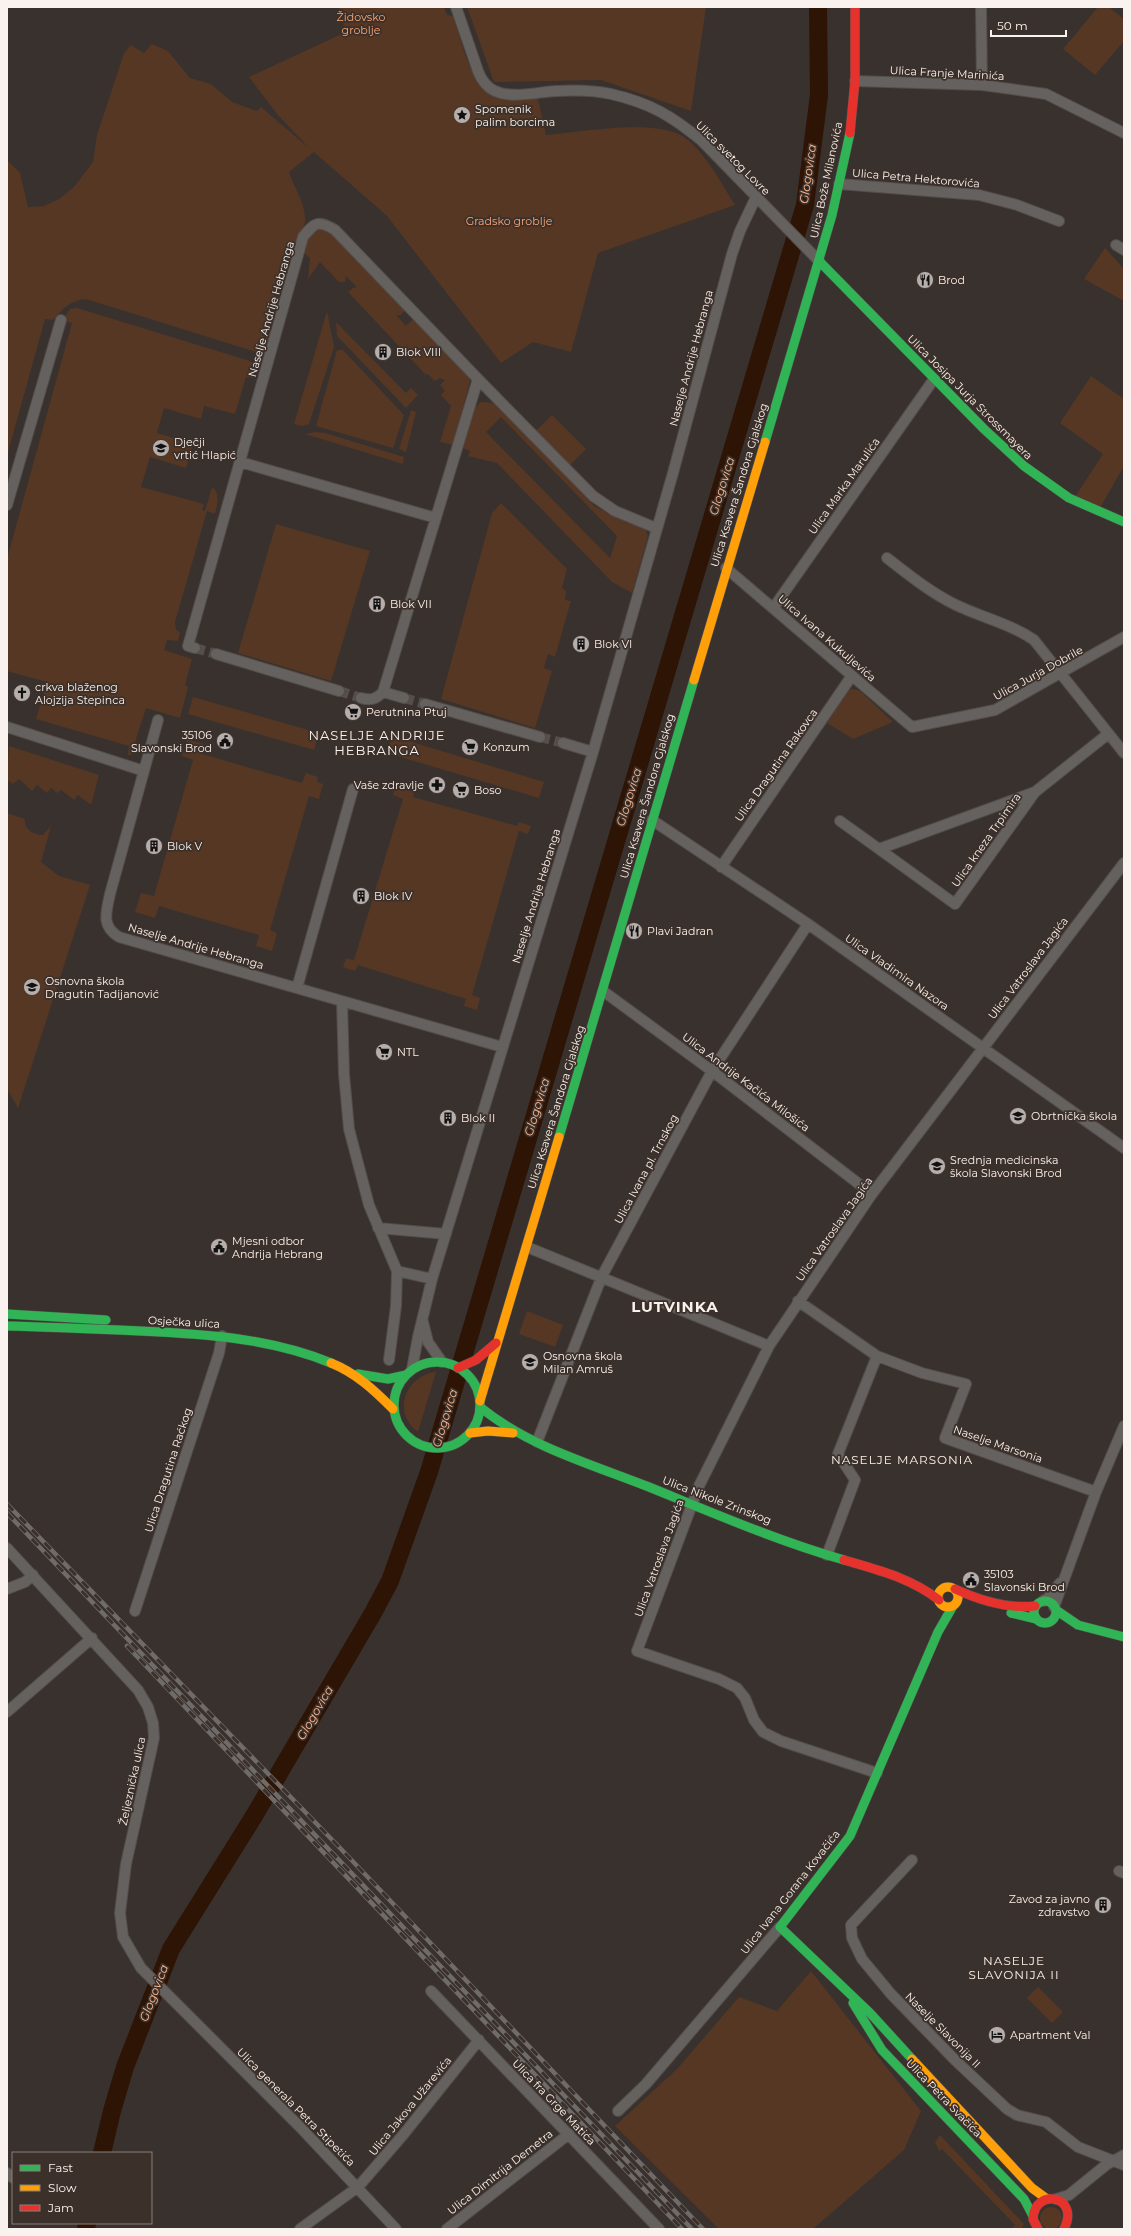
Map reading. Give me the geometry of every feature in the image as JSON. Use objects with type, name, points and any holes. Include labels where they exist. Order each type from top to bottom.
[{"type":"main road","name":"Ulica Bože Milanovića","points":[[819,261],[839,184],[850,128],[854,81],[855,7]]},
{"type":"main road","name":"Ulica Josipa Jurja Strossmayera","points":[[819,261],[934,379],[1022,466],[1044,484],[1078,504],[1124,522]]},
{"type":"main road","name":"Ulica Ksavera Šandora Gjalskog","points":[[480,1404],[485,1379],[499,1339],[527,1247],[726,568],[819,261]]},
{"type":"main road","points":[[7,1314],[148,1322],[177,1333]]},
{"type":"main road","name":"Osječka ulica","points":[[7,1326],[177,1333],[222,1336],[266,1342],[316,1356],[354,1373],[377,1390],[394,1409]]},
{"type":"main road","points":[[152,1342],[167,1339],[177,1333]]},
{"type":"main road","points":[[7,1334],[92,1339]]},
{"type":"main road","points":[[458,1368],[476,1360],[492,1348],[499,1339]]},
{"type":"main road","points":[[445,1363],[458,1368],[471,1378],[477,1388],[480,1404],[477,1420],[470,1433],[449,1447],[440,1449],[421,1446],[407,1437],[399,1427],[394,1409],[396,1391],[409,1372],[423,1364],[445,1363]]},
{"type":"main road","name":"Osječka ulica","points":[[354,1373],[388,1379],[409,1372]]},
{"type":"main road","name":"Ulica Nikole Zrinskog","points":[[480,1404],[515,1434]]},
{"type":"main road","name":"Ulica Nikole Zrinskog","points":[[470,1433],[488,1431],[515,1434],[692,1504],[827,1555],[912,1583],[927,1590],[939,1601]]},
{"type":"main road","name":"Ulica Nikole Zrinskog","points":[[912,1583],[950,1588],[966,1594],[1016,1606],[1039,1604]]},
{"type":"main road","points":[[955,1604],[958,1597],[950,1588],[939,1594],[939,1601],[944,1606],[967,1602],[1036,1619],[1042,1623],[1098,1631],[1124,1637]]},
{"type":"main road","name":"Ulica Ivana Gorana Kovačića","points":[[938,1632],[939,1601]]},
{"type":"main road","points":[[1036,1619],[1034,1612],[1039,1604],[1050,1602],[1061,1616],[1070,1621],[1098,1631]]},
{"type":"main road","name":"Ulica Ivana Gorana Kovačića","points":[[780,1927],[850,1836],[938,1632],[955,1604]]},
{"type":"main road","points":[[1055,1608],[1057,1625]]},
{"type":"main road","name":"Ulica Petra Svačića","points":[[780,1927],[870,2013],[1032,2188],[1051,2199],[1065,2204],[1069,2216]]},
{"type":"main road","name":"Ulica Petra Svačića","points":[[845,1990],[882,2050],[1024,2199],[1038,2229]]},
{"type":"main road","points":[[1033,2216],[1037,2205],[1051,2199]]},
{"type":"main road","points":[[1064,2229],[1069,2216]]},
{"type":"main road","points":[[1069,2216],[1073,2229]]},
{"type":"street","name":"Ulica svetog Lovre","points":[[456,7],[478,71],[482,80],[489,87],[506,93],[584,91],[610,94],[653,106],[681,124],[702,141],[819,261]]},
{"type":"street","points":[[981,7],[982,85]]},
{"type":"street","name":"Ulica Franje Marinića","points":[[854,81],[982,85],[1046,94],[1124,133]]},
{"type":"street","name":"Ulica Petra Hektorovića","points":[[839,184],[979,195],[1017,205],[1059,221]]},
{"type":"street","name":"Naselje Andrije Hebranga","points":[[409,1372],[423,1322],[432,1279],[593,752],[732,254],[740,231],[756,198]]},
{"type":"street","name":"Naselje Andrije Hebranga","points":[[195,648],[188,646],[303,237],[311,227],[318,223],[324,223],[335,230],[593,496],[615,511],[656,528]]},
{"type":"street","points":[[7,505],[61,320]]},
{"type":"street","points":[[361,698],[369,700],[377,698],[383,692],[478,379]]},
{"type":"street","name":"Ulica Marka Marulića","points":[[774,607],[934,379]]},
{"type":"street","points":[[240,462],[436,518]]},
{"type":"street","points":[[887,558],[930,590],[954,604],[1022,632],[1043,650],[1124,753]]},
{"type":"street","name":"Ulica Ivana Kukuljevića","points":[[726,568],[774,607],[851,677],[912,727]]},
{"type":"street","name":"Ulica Jurja Dobrile","points":[[912,727],[995,710],[1062,674],[1124,638]]},
{"type":"street","points":[[216,654],[339,691]]},
{"type":"street","name":"Ulica Dragutina Rakovca","points":[[721,867],[851,677]]},
{"type":"street","points":[[383,692],[404,698]]},
{"type":"street","points":[[425,704],[540,737]]},
{"type":"street","name":"Naselje Andrije Hebranga","points":[[158,720],[110,894],[106,914],[107,927],[119,937],[502,1047]]},
{"type":"street","points":[[7,727],[144,772]]},
{"type":"street","name":"Ulica kneza Trpimira","points":[[840,821],[955,904],[1035,792],[1108,734]]},
{"type":"street","points":[[563,743],[593,752]]},
{"type":"street","points":[[297,988],[353,789]]},
{"type":"street","name":"Ulica kneza Trpimira","points":[[879,849],[1035,792]]},
{"type":"street","name":"Ulica Vladimira Nazora","points":[[652,820],[808,924],[1124,1148]]},
{"type":"street","name":"Ulica Vatroslava Jagića","points":[[877,1773],[781,1741],[763,1732],[754,1720],[745,1698],[737,1688],[719,1679],[637,1651],[699,1486],[770,1346],[798,1301],[872,1194],[1124,863]]},
{"type":"street","name":"Ulica Ivana pl. Trnskog","points":[[537,1442],[602,1276],[712,1071],[808,924]]},
{"type":"street","name":"Ulica Andrije Kačića Milošića","points":[[603,991],[712,1071],[872,1194]]},
{"type":"street","points":[[342,1001],[344,1074],[349,1129],[362,1182],[378,1228],[397,1271],[396,1306],[388,1360]]},
{"type":"street","points":[[378,1228],[446,1234]]},
{"type":"street","points":[[527,1247],[602,1276],[770,1346]]},
{"type":"street","points":[[397,1271],[432,1279]]},
{"type":"street","points":[[798,1301],[877,1356],[838,1454],[855,1480],[827,1555]]},
{"type":"street","points":[[423,1322],[428,1342],[445,1363]]},
{"type":"street","name":"Ulica Dragutina Raćkog","points":[[135,1611],[219,1353],[222,1336]]},
{"type":"street","name":"Naselje Marsonia","points":[[877,1356],[922,1373],[966,1384],[945,1438],[1096,1492]]},
{"type":"street","points":[[1055,1608],[1096,1492],[1124,1426]]},
{"type":"street","name":"Željeznička ulica","points":[[7,1548],[92,1638],[138,1690],[148,1707],[153,1723],[154,1738],[126,1864],[120,1912],[122,1937],[141,1968],[176,2004]]},
{"type":"street","points":[[1039,1604],[1055,1590],[1066,1574]]},
{"type":"street","points":[[7,1589],[25,1582],[33,1575]]},
{"type":"street","points":[[7,1712],[92,1638]]},
{"type":"street","name":"Naselje Slavonija II","points":[[912,1860],[851,1925],[852,1938],[862,1959],[911,2016],[1007,2109],[1017,2114],[1046,2122],[1078,2147],[1121,2160]]},
{"type":"street","name":"Ulica Ivana Gorana Kovačića","points":[[618,2111],[646,2084],[780,1927]]},
{"type":"street","name":"Ulica fra Grge Matića","points":[[431,1991],[660,2229]]},
{"type":"street","name":"Ulica generala Petra Stipetića","points":[[176,2004],[300,2126],[396,2229]]},
{"type":"street","name":"Ulica Jakova Užarevića","points":[[300,2229],[358,2187],[403,2135],[479,2040]]},
{"type":"street","name":"Ulica Dimitrija Demetra","points":[[446,2229],[569,2134]]},
{"type":"street","points":[[1051,2199],[1069,2195],[1121,2160]]},
{"type":"street","points":[[1069,2216],[1075,2198],[1085,2183]]},
{"type":"green space","points":[[338,7],[444,7],[447,15],[453,16],[468,63],[480,84],[488,93],[497,98],[512,100],[538,99],[546,135],[597,129],[637,127],[671,131],[684,137],[699,151],[735,205],[598,253],[571,352],[533,342],[501,363],[387,216],[314,152],[289,172],[304,208],[305,221],[295,252],[288,250],[262,336],[269,338],[265,350],[258,348],[256,352],[86,299],[71,303],[53,320],[45,319],[7,456],[7,160],[20,173],[28,207],[44,206],[59,199],[74,187],[93,162],[97,135],[124,53],[131,45],[144,53],[152,44],[168,51],[190,78],[211,84],[232,102],[257,111],[261,107],[309,148],[277,114],[249,77],[346,32]]},
{"type":"green space","points":[[467,7],[706,7],[691,111],[601,80],[494,82]]},
{"type":"green space","points":[[1098,7],[1109,7],[1124,19],[1124,41],[1095,75],[1063,49]]},
{"type":"green space","points":[[323,229],[329,231],[405,310],[401,315],[396,315],[406,326],[412,320],[418,321],[466,373],[470,381],[453,445],[440,442],[451,406],[441,395],[445,391],[440,385],[445,380],[440,378],[435,381],[428,374],[426,375],[348,292],[357,287],[346,276],[345,282],[339,282],[320,262],[308,279],[310,258],[304,253],[312,234]]},
{"type":"green space","points":[[1105,248],[1124,269],[1124,301],[1084,279]]},
{"type":"green space","points":[[77,308],[250,361],[256,368],[255,378],[246,377],[235,414],[204,406],[201,419],[164,408],[157,433],[193,444],[186,468],[150,457],[141,487],[204,504],[202,510],[205,511],[212,487],[217,492],[217,503],[215,514],[207,511],[175,622],[176,630],[180,632],[178,641],[167,640],[164,650],[192,659],[185,685],[188,687],[180,718],[146,708],[131,755],[128,755],[129,746],[36,719],[47,682],[7,671],[7,559],[72,323],[63,320],[70,309]]},
{"type":"green space","points":[[327,311],[334,347],[309,424],[302,426],[294,424]]},
{"type":"green space","points":[[336,322],[406,393],[411,388],[418,395],[406,408],[337,336]]},
{"type":"green space","points":[[337,350],[343,350],[404,415],[393,448],[316,426]]},
{"type":"green space","points":[[1091,376],[1124,399],[1124,466],[1100,508],[1075,497],[1103,454],[1060,423]]},
{"type":"green space","points":[[481,402],[493,403],[507,415],[594,506],[627,523],[640,526],[646,530],[648,536],[632,593],[612,582],[497,463],[468,456],[470,451],[463,448],[473,410]],"holes":[[[501,417],[617,536],[610,558],[486,432]]]},
{"type":"green space","points":[[411,410],[416,412],[406,452],[399,449]]},
{"type":"green space","points":[[552,415],[586,449],[570,465],[536,431]]},
{"type":"green space","points":[[315,432],[325,433],[404,457],[403,464],[305,434]]},
{"type":"green space","points":[[501,503],[567,569],[562,588],[566,591],[565,600],[571,601],[555,657],[548,654],[544,668],[552,671],[535,728],[441,699],[492,513]]},
{"type":"green space","points":[[276,524],[370,551],[331,681],[238,653]]},
{"type":"green space","points":[[853,689],[860,691],[893,722],[853,739],[827,723],[849,690]]},
{"type":"green space","points":[[193,697],[319,733],[314,750],[188,714]]},
{"type":"green space","points":[[392,736],[544,782],[539,798],[387,753]]},
{"type":"green space","points":[[187,739],[204,744],[202,754],[302,783],[306,773],[318,777],[317,782],[323,784],[319,799],[309,796],[270,930],[277,933],[272,951],[256,946],[259,935],[159,906],[155,918],[135,912],[141,893],[154,896],[193,760],[182,756]]},
{"type":"green space","points":[[9,746],[99,775],[91,805],[78,795],[74,800],[61,790],[57,793],[51,788],[47,793],[37,785],[32,791],[19,779],[13,784],[7,780]]},
{"type":"green space","points":[[397,781],[410,785],[408,790],[414,792],[413,797],[517,826],[519,822],[531,826],[528,834],[519,831],[472,995],[480,998],[477,1010],[464,1006],[466,999],[358,965],[355,971],[343,967],[346,958],[354,960],[403,799],[393,795]]},
{"type":"green space","points":[[7,813],[25,819],[28,829],[36,834],[43,835],[51,826],[41,862],[59,876],[90,885],[18,1108],[7,1089]]},
{"type":"green space","points":[[527,1311],[563,1325],[555,1347],[519,1334]]},
{"type":"green space","points":[[436,1372],[418,1432],[410,1424],[405,1415],[404,1405],[406,1396],[410,1387],[417,1380]]},
{"type":"green space","points":[[811,1971],[921,2111],[904,2150],[813,2229],[719,2229],[615,2126],[677,2069],[739,1997],[777,2011]]},
{"type":"green space","points":[[1038,1987],[1063,2012],[1052,2023],[1027,1998]]},
{"type":"green space","points":[[940,2135],[1024,2224],[1022,2228],[1011,2229],[1015,2225],[942,2149],[939,2151],[935,2142]]},
{"type":"green space","points":[[1051,2207],[1059,2210],[1062,2218],[1059,2226],[1051,2229],[1043,2226],[1040,2218],[1043,2210]]},
{"type":"waterway","name":"Glogovica","points":[[102,2152],[125,2067],[171,1949],[254,1816],[373,1613],[390,1581],[429,1472],[805,205],[819,95],[818,7]]},
{"type":"waterway","name":"Glogovica","points":[[86,2229],[87,2224]]},
{"type":"tunnel","points":[[195,648],[216,654]]},
{"type":"tunnel","points":[[339,691],[361,698]]},
{"type":"tunnel","points":[[404,698],[425,704]]},
{"type":"tunnel","points":[[540,737],[563,743]]},
{"type":"railway","points":[[7,1504],[341,1849],[703,2229]]},
{"type":"railway","points":[[7,1513],[692,2229]]},
{"type":"railway","points":[[127,1646],[682,2229]]},
{"type":"traffic: fast","points":[[765,442],[832,215],[850,133]]},
{"type":"traffic: fast","points":[[819,261],[984,429],[1024,466],[1069,498],[1124,522]]},
{"type":"traffic: fast","points":[[559,1137],[694,680]]},
{"type":"traffic: fast","points":[[7,1314],[106,1320]]},
{"type":"traffic: fast","points":[[7,1326],[140,1331],[213,1336],[285,1348],[331,1363]]},
{"type":"traffic: fast","points":[[437,1362],[454,1365],[468,1374],[477,1388],[480,1405],[477,1422],[468,1436],[454,1445],[437,1448],[420,1445],[406,1436],[397,1422],[394,1405],[397,1388],[406,1374],[420,1365],[437,1362]]},
{"type":"traffic: fast","points":[[358,1374],[388,1379],[406,1375]]},
{"type":"traffic: fast","points":[[480,1407],[519,1433],[561,1453],[721,1517],[844,1560]]},
{"type":"traffic: fast","points":[[1045,1601],[1053,1604],[1056,1612],[1053,1620],[1045,1623],[1037,1620],[1034,1612],[1037,1604],[1045,1601]]},
{"type":"traffic: fast","points":[[912,2059],[870,2013],[780,1927],[850,1836],[938,1632],[953,1606]]},
{"type":"traffic: fast","points":[[1056,1610],[1078,1625],[1124,1637]]},
{"type":"traffic: fast","points":[[1011,1613],[1036,1619]]},
{"type":"traffic: fast","points":[[853,2003],[882,2050],[1024,2199],[1033,2216]]},
{"type":"traffic: slow","points":[[694,680],[765,442]]},
{"type":"traffic: slow","points":[[480,1401],[559,1137]]},
{"type":"traffic: slow","points":[[331,1363],[357,1377],[393,1409]]},
{"type":"traffic: slow","points":[[470,1433],[488,1431],[513,1433]]},
{"type":"traffic: slow","points":[[948,1587],[955,1590],[958,1597],[955,1604],[948,1607],[941,1604],[938,1597],[941,1590],[948,1587]]},
{"type":"traffic: slow","points":[[912,2059],[1032,2188],[1047,2199]]},
{"type":"traffic: jam","points":[[850,133],[855,81],[855,7]]},
{"type":"traffic: jam","points":[[458,1368],[476,1360],[496,1343]]},
{"type":"traffic: jam","points":[[844,1560],[906,1580],[939,1600]]},
{"type":"traffic: jam","points":[[955,1589],[994,1603],[1025,1607],[1035,1606]]},
{"type":"traffic: jam","points":[[1038,2229],[1033,2219],[1035,2209],[1041,2202],[1048,2199],[1055,2199],[1062,2202],[1066,2209],[1068,2217],[1064,2229]]},
{"type":"place","name":"Spomenik palim borcima","points":[[462,115]]},
{"type":"place","name":"Brod","points":[[925,280]]},
{"type":"place","name":"Blok VIII","points":[[383,352]]},
{"type":"place","name":"Dječji vrtić Hlapić","points":[[161,448]]},
{"type":"place","name":"Blok VII","points":[[377,604]]},
{"type":"place","name":"Blok VI","points":[[581,644]]},
{"type":"place","name":"crkva blaženog Alojzija Stepinca","points":[[22,693]]},
{"type":"place","name":"Perutnina Ptuj","points":[[353,712]]},
{"type":"place","name":"35106 Slavonski Brod","points":[[225,741]]},
{"type":"place","name":"Konzum","points":[[470,747]]},
{"type":"place","name":"Vaše zdravlje","points":[[437,785]]},
{"type":"place","name":"Boso","points":[[461,790]]},
{"type":"place","name":"Blok V","points":[[154,846]]},
{"type":"place","name":"Blok IV","points":[[361,896]]},
{"type":"place","name":"Plavi Jadran","points":[[634,931]]},
{"type":"place","name":"Osnovna škola Dragutin Tadijanović","points":[[32,987]]},
{"type":"place","name":"NTL","points":[[384,1052]]},
{"type":"place","name":"Obrtnička škola","points":[[1018,1116]]},
{"type":"place","name":"Blok II","points":[[448,1118]]},
{"type":"place","name":"Srednja medicinska škola Slavonski Brod","points":[[937,1166]]},
{"type":"place","name":"Mjesni odbor Andrija Hebrang","points":[[219,1247]]},
{"type":"place","name":"Osnovna škola Milan Amruš","points":[[530,1362]]},
{"type":"place","name":"35103 Slavonski Brod","points":[[971,1580]]},
{"type":"place","name":"Zavod za javno zdravstvo","points":[[1103,1905]]},
{"type":"place","name":"Apartment Val","points":[[997,2035]]},
{"type":"district","name":"NASELJE ANDRIJE HEBRANGA","points":[[377,742]]},
{"type":"district","name":"LUTVINKA","points":[[675,1307]]},
{"type":"district","name":"NASELJE MARSONIA","points":[[902,1460]]},
{"type":"district","name":"NASELJE SLAVONIJA II","points":[[1014,1968]]},
{"type":"park label","name":"Židovsko groblje","points":[[361,23]]},
{"type":"park label","name":"Gradsko groblje","points":[[509,221]]}]
